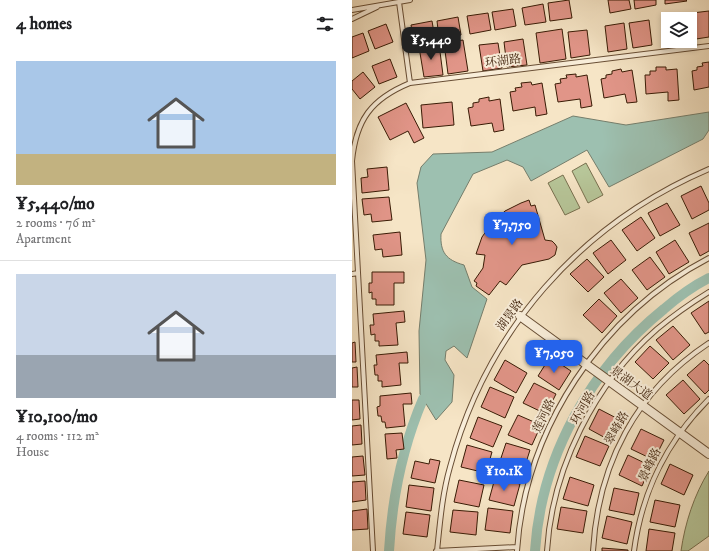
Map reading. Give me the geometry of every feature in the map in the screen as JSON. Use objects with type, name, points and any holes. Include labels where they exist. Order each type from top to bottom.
[{"type":"street","name":"景湖大道","points":[[520,316],[709,454]]},
{"type":"lane","points":[[352,10],[410,0]]},
{"type":"lane","points":[[352,19],[378,7],[399,2]]},
{"type":"lane","points":[[399,2],[410,83]]},
{"type":"lane","name":"环湖路","points":[[373,551],[352,161],[354,144],[359,127],[371,108],[393,90],[410,83],[709,46]]},
{"type":"lane","name":"湖景路","points":[[436,551],[442,502],[449,468],[462,428],[478,389],[520,316],[551,279],[580,250],[623,215],[664,190],[709,169]]},
{"type":"lane","name":"莲河路","points":[[517,549],[524,501],[534,464],[548,429],[562,402],[586,364],[610,335],[636,308],[666,284],[709,258]]},
{"type":"lane","points":[[352,274],[358,274]]},
{"type":"lane","name":"环河路","points":[[547,551],[553,507],[562,474],[575,441],[591,411],[610,382],[632,355],[656,330],[683,308],[709,292]]},
{"type":"lane","name":"翠峰路","points":[[593,551],[596,513],[606,475],[621,439],[642,406],[668,376],[688,358],[709,343]]},
{"type":"lane","name":"景峰路","points":[[634,551],[638,525],[645,500],[666,454],[680,433],[709,400]]},
{"type":"lane","points":[[436,551],[517,549]]},
{"type":"shaded area","points":[[709,112],[709,130],[703,139],[609,187],[587,150],[531,181],[523,167],[507,160],[473,174],[441,234],[441,240],[445,254],[453,261],[464,265],[472,287],[487,299],[467,358],[454,346],[446,351],[445,360],[454,375],[452,402],[436,420],[420,394],[419,331],[426,260],[417,183],[421,167],[433,154],[492,152],[573,116],[626,125]]},
{"type":"shaded area","points":[[586,163],[603,195],[588,203],[572,171]]},
{"type":"shaded area","points":[[563,175],[580,208],[565,215],[548,183]]},
{"type":"shaded area","points":[[709,471],[709,536],[688,551],[681,551],[691,510]]},
{"type":"building","points":[[569,0],[572,18],[550,21],[548,3]]},
{"type":"building","points":[[608,0],[629,0],[631,9],[610,13]]},
{"type":"building","points":[[634,0],[656,0],[656,5],[635,9]]},
{"type":"building","points":[[665,0],[686,0],[687,1],[665,4]]},
{"type":"building","points":[[543,4],[546,22],[525,25],[522,8]]},
{"type":"building","points":[[513,9],[516,26],[495,30],[492,12]]},
{"type":"building","points":[[709,11],[709,37],[697,39],[697,12]]},
{"type":"building","points":[[488,13],[491,30],[470,34],[467,16]]},
{"type":"building","points":[[458,17],[461,35],[439,38],[437,21]]},
{"type":"building","points":[[649,20],[652,45],[633,48],[629,23]]},
{"type":"building","points":[[432,21],[435,39],[414,42],[411,25]]},
{"type":"building","points":[[624,23],[627,49],[608,52],[605,26]]},
{"type":"building","points":[[386,24],[393,42],[375,49],[368,31]]},
{"type":"building","points":[[562,29],[566,59],[540,63],[536,33]]},
{"type":"building","points":[[587,30],[590,55],[571,58],[568,32]]},
{"type":"building","points":[[363,33],[369,51],[352,58],[352,37]]},
{"type":"building","points":[[523,39],[527,65],[507,67],[504,42]]},
{"type":"building","points":[[463,40],[468,71],[448,74],[444,43]]},
{"type":"building","points":[[498,43],[502,68],[483,71],[479,45]]},
{"type":"building","points":[[439,44],[443,75],[424,77],[419,47]]},
{"type":"building","points":[[390,59],[397,77],[379,84],[372,66]]},
{"type":"building","points":[[709,62],[709,87],[694,90],[692,71],[697,70],[697,67],[703,66],[702,63]]},
{"type":"building","points":[[656,67],[666,67],[666,70],[677,69],[679,100],[668,101],[668,92],[646,94],[645,75],[650,75],[650,71],[656,71]]},
{"type":"building","points":[[621,69],[622,72],[632,70],[637,102],[627,103],[625,94],[604,98],[601,79],[606,78],[606,75],[612,74],[612,71]]},
{"type":"building","points":[[363,72],[375,87],[360,99],[352,89],[352,81]]},
{"type":"building","points":[[576,74],[576,77],[587,75],[592,106],[581,108],[580,99],[558,102],[555,84],[561,83],[560,79],[567,78],[566,75]]},
{"type":"building","points":[[531,82],[532,85],[542,83],[547,114],[536,116],[535,107],[513,111],[510,92],[516,91],[515,88],[522,87],[521,83]]},
{"type":"building","points":[[489,97],[489,101],[500,99],[504,130],[494,132],[492,123],[471,126],[468,108],[473,107],[473,103],[479,102],[479,99]]},
{"type":"building","points":[[452,102],[454,125],[423,128],[421,105]]},
{"type":"building","points":[[406,103],[424,138],[414,143],[408,131],[390,140],[378,117]]},
{"type":"building","points":[[387,167],[389,190],[362,193],[361,178],[368,177],[367,169]]},
{"type":"building","points":[[701,186],[709,203],[709,210],[692,219],[681,196]]},
{"type":"building","points":[[389,197],[392,220],[372,222],[371,214],[364,215],[362,199]]},
{"type":"building","points":[[529,200],[531,206],[535,205],[545,240],[552,241],[557,247],[555,255],[549,259],[522,265],[506,285],[500,281],[489,295],[476,286],[477,283],[474,281],[483,268],[485,255],[476,254],[482,237],[492,223],[505,211]]},
{"type":"building","points":[[667,203],[680,225],[660,236],[648,213]]},
{"type":"building","points":[[641,217],[655,238],[637,251],[622,230]]},
{"type":"building","points":[[709,223],[709,251],[700,256],[689,233]]},
{"type":"building","points":[[400,232],[402,255],[383,257],[382,249],[375,250],[373,235]]},
{"type":"building","points":[[611,240],[626,260],[608,274],[593,253]]},
{"type":"building","points":[[675,240],[689,262],[669,274],[656,252]]},
{"type":"building","points":[[650,257],[665,277],[647,290],[632,270]]},
{"type":"building","points":[[587,259],[604,277],[588,292],[570,274]]},
{"type":"building","points":[[372,272],[404,272],[404,283],[394,283],[394,305],[376,305],[376,299],[372,299],[372,292],[369,293],[369,283],[372,283]]},
{"type":"building","points":[[621,279],[638,298],[621,313],[604,293]]},
{"type":"building","points":[[599,299],[617,316],[602,333],[583,315]]},
{"type":"building","points":[[709,301],[709,332],[705,334],[691,313]]},
{"type":"building","points":[[404,311],[405,322],[396,323],[398,345],[379,346],[379,341],[375,341],[375,334],[371,335],[370,325],[374,325],[373,314]]},
{"type":"building","points":[[673,326],[690,345],[673,360],[656,340]]},
{"type":"building","points":[[355,342],[356,362],[352,362],[352,343]]},
{"type":"building","points":[[650,346],[669,363],[653,379],[635,362]]},
{"type":"building","points":[[407,352],[408,363],[399,363],[401,385],[382,387],[382,381],[378,381],[378,375],[375,375],[374,365],[377,365],[376,355]]},
{"type":"building","points":[[550,357],[571,371],[559,390],[538,376]]},
{"type":"building","points":[[505,360],[527,373],[516,393],[494,380]]},
{"type":"building","points":[[704,360],[709,365],[709,390],[705,394],[687,375]]},
{"type":"building","points":[[357,367],[358,387],[352,387],[352,368]]},
{"type":"building","points":[[683,380],[700,399],[684,414],[666,395]]},
{"type":"building","points":[[534,383],[556,394],[546,414],[523,403]]},
{"type":"building","points":[[490,387],[514,397],[505,418],[481,407]]},
{"type":"building","points":[[411,393],[412,404],[403,404],[405,426],[386,428],[385,422],[382,422],[381,416],[378,416],[377,407],[380,406],[380,396]]},
{"type":"building","points":[[352,400],[359,400],[360,419],[352,420]]},
{"type":"building","points":[[599,409],[622,421],[611,441],[589,429]]},
{"type":"building","points":[[518,415],[541,425],[532,445],[508,435]]},
{"type":"building","points":[[478,417],[502,426],[493,447],[470,438]]},
{"type":"building","points":[[361,425],[362,444],[352,445],[352,426]]},
{"type":"building","points":[[641,429],[664,440],[654,460],[631,449]]},
{"type":"building","points":[[402,433],[404,449],[396,450],[397,458],[387,459],[385,434]]},
{"type":"building","points":[[585,436],[609,446],[600,466],[576,457]]},
{"type":"building","points":[[506,443],[530,450],[523,472],[499,464]]},
{"type":"building","points":[[467,445],[492,452],[486,473],[461,467]]},
{"type":"building","points":[[628,455],[651,466],[642,486],[619,475]]},
{"type":"building","points":[[363,456],[365,475],[352,476],[352,457]]},
{"type":"building","points":[[430,459],[440,461],[435,483],[411,478],[415,461],[429,464]]},
{"type":"building","points":[[670,464],[693,475],[684,495],[661,484]]},
{"type":"building","points":[[570,477],[594,485],[588,506],[563,499]]},
{"type":"building","points":[[495,478],[520,484],[514,506],[489,500]]},
{"type":"building","points":[[459,480],[484,485],[479,507],[454,502]]},
{"type":"building","points":[[365,481],[366,500],[352,502],[352,482]]},
{"type":"building","points":[[409,485],[434,488],[431,511],[406,507]]},
{"type":"building","points":[[614,488],[639,493],[634,515],[609,510]]},
{"type":"building","points":[[655,500],[680,505],[675,527],[650,522]]},
{"type":"building","points":[[561,507],[587,511],[583,533],[557,529]]},
{"type":"building","points":[[488,508],[513,511],[510,533],[485,530]]},
{"type":"building","points":[[367,509],[368,529],[352,530],[352,511]]},
{"type":"building","points":[[453,510],[478,512],[476,535],[450,532]]},
{"type":"building","points":[[406,512],[430,515],[427,537],[403,534]]},
{"type":"building","points":[[607,516],[632,522],[627,544],[602,538]]},
{"type":"building","points":[[649,529],[675,533],[672,551],[646,551]]},
{"type":"building","points":[[602,548],[628,550],[628,551],[602,551]]},
{"type":"waterway","points":[[535,551],[539,516],[547,481],[559,448],[574,416],[593,386],[614,358],[638,332],[680,296],[709,278]]},
{"type":"waterway","points":[[389,551],[390,531],[399,474],[409,436],[423,399]]}]
